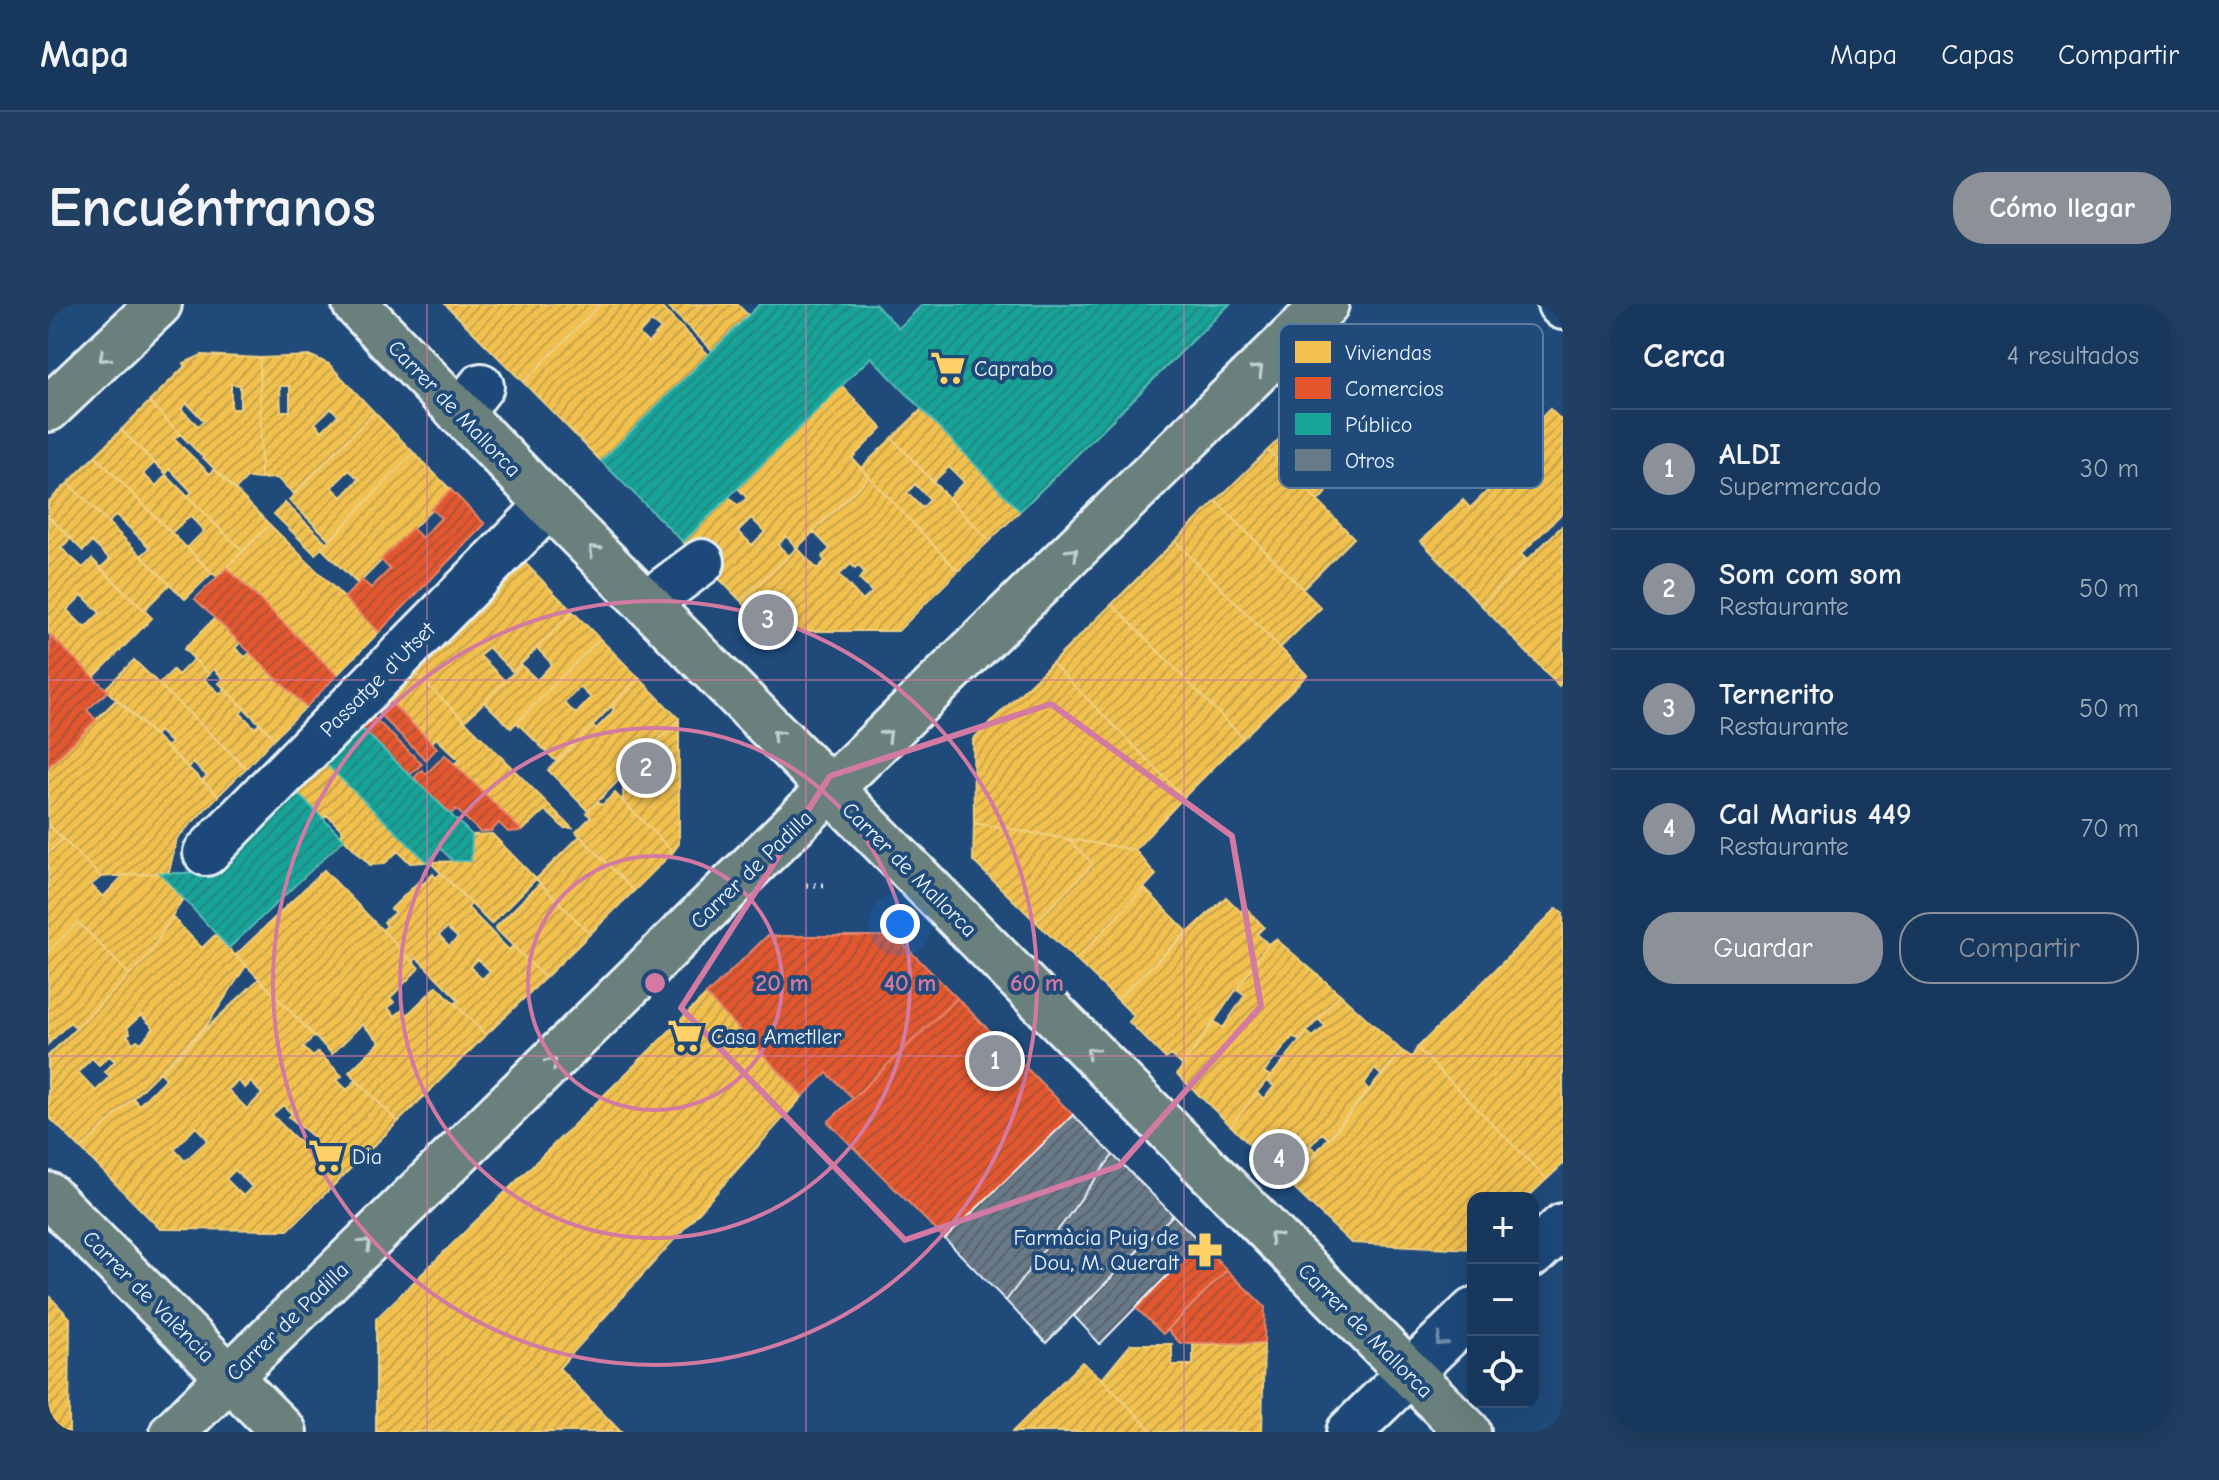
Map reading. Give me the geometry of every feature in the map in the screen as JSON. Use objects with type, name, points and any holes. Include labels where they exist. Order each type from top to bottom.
[{"type":"main road","points":[[48,409],[159,304]]},
{"type":"main road","name":"Carrer de Mallorca","points":[[355,304],[470,400],[549,505],[1468,1432]]},
{"type":"main road","name":"Carrer de Padilla","points":[[1306,324],[1326,304]]},
{"type":"main road","name":"Carrer de Padilla","points":[[173,1432],[1279,350]]},
{"type":"main road","name":"Carrer de València","points":[[48,1195],[284,1432]]},
{"type":"street","name":"Passatge d'Utset","points":[[206,853],[549,505]]},
{"type":"street","points":[[647,603],[702,562]]},
{"type":"street","points":[[1539,1248],[1563,1226]]},
{"type":"street","points":[[1349,1432],[1467,1317]]},
{"type":"path","points":[[806,885],[827,885]]},
{"type":"highlighted area","points":[[1051,704],[1232,836],[1261,1006],[1119,1166],[905,1240],[681,1008],[830,776]]},
{"type":"building: Viviendas","points":[[445,304],[601,304],[523,382]]},
{"type":"building: Viviendas","points":[[600,304],[658,304],[709,355],[601,461],[523,382]],"holes":[[[651,321],[661,329],[648,343],[639,334]]]},
{"type":"building: Viviendas","points":[[665,304],[737,304],[748,315],[713,351]]},
{"type":"building: Viviendas","points":[[202,355],[260,358],[261,479],[247,478],[235,490],[149,402],[185,366],[184,363]],"holes":[[[231,384],[240,385],[240,409],[231,409]],[[187,403],[204,421],[198,426],[181,409]]]},
{"type":"building: Viviendas","points":[[311,356],[329,364],[374,412],[294,494],[277,478],[261,479],[260,358]],"holes":[[[280,386],[290,386],[290,411],[281,411]],[[331,408],[338,415],[322,431],[315,423]]]},
{"type":"building: Viviendas","points":[[842,386],[882,428],[852,458],[869,477],[797,548],[786,536],[778,545],[789,556],[741,601],[683,542],[729,497],[738,506],[747,498],[738,488]],"holes":[[[751,518],[765,532],[752,545],[738,531]]]},
{"type":"building: Viviendas","points":[[149,402],[180,434],[174,439],[210,474],[215,469],[270,525],[243,551],[187,497],[192,492],[170,469],[166,474],[121,430]]},
{"type":"building: Viviendas","points":[[922,409],[1020,511],[989,541],[948,498],[964,482],[949,467],[933,482],[892,438]]},
{"type":"building: Viviendas","points":[[1550,409],[1563,422],[1563,512],[1521,554],[1527,560],[1481,605],[1421,541],[1463,500],[1470,508],[1490,488],[1543,488],[1543,416]]},
{"type":"building: Viviendas","points":[[374,412],[414,453],[330,540],[289,500]],"holes":[[[349,470],[359,479],[342,497],[332,487]]]},
{"type":"building: Viviendas","points":[[121,430],[154,463],[143,474],[156,486],[166,475],[243,551],[217,577],[187,548],[204,531],[190,516],[171,533],[95,456]]},
{"type":"building: Viviendas","points":[[892,438],[989,541],[958,571],[861,468]],"holes":[[[915,484],[930,500],[922,508],[907,493]]]},
{"type":"building: Viviendas","points":[[1279,439],[1279,461],[1268,450]]},
{"type":"building: Viviendas","points":[[1268,450],[1279,461],[1279,488],[1305,488],[1354,538],[1303,589],[1216,501]]},
{"type":"building: Viviendas","points":[[414,453],[451,490],[358,584],[321,548]]},
{"type":"building: Viviendas","points":[[95,456],[212,573],[185,599],[141,556],[150,548],[116,515],[108,523],[68,483]]},
{"type":"building: Viviendas","points":[[869,477],[958,571],[898,631],[770,631],[741,601],[797,548],[817,569],[830,549],[813,531]],"holes":[[[851,564],[855,568],[858,565],[865,573],[859,579],[872,592],[863,601],[839,575]]]},
{"type":"building: Viviendas","points":[[68,483],[170,584],[144,610],[100,568],[110,559],[92,542],[83,551],[48,516],[48,502]]},
{"type":"building: Viviendas","points":[[1305,488],[1331,488],[1318,501]]},
{"type":"building: Viviendas","points":[[1216,501],[1321,608],[1280,648],[1175,541]]},
{"type":"building: Viviendas","points":[[285,503],[327,543],[315,554],[274,514]]},
{"type":"building: Viviendas","points":[[48,516],[71,538],[61,548],[83,568],[92,559],[152,618],[93,678],[48,633]],"holes":[[[82,595],[100,613],[85,628],[67,610]]]},
{"type":"building: Viviendas","points":[[270,525],[379,632],[337,675],[227,568]]},
{"type":"building: Viviendas","points":[[1563,525],[1563,681],[1559,686],[1481,605]]},
{"type":"building: Viviendas","points":[[1175,541],[1307,675],[1243,738],[1112,604]]},
{"type":"building: Viviendas","points":[[521,559],[573,612],[513,672],[488,647],[480,656],[505,681],[465,721],[412,670]]},
{"type":"building: Viviendas","points":[[1112,604],[1243,738],[1184,797],[1052,663]]},
{"type":"building: Viviendas","points":[[573,612],[600,639],[511,728],[484,702],[521,665],[537,680],[552,664],[537,648]]},
{"type":"building: Viviendas","points":[[215,618],[240,643],[235,648],[245,657],[250,653],[306,707],[274,738],[219,683],[224,679],[214,669],[209,674],[184,649]]},
{"type":"building: Viviendas","points":[[600,639],[639,678],[557,762],[517,723]],"holes":[[[580,687],[591,698],[576,714],[564,703]]]},
{"type":"building: Viviendas","points":[[194,659],[209,674],[204,679],[220,694],[225,689],[245,708],[240,713],[255,728],[260,723],[274,738],[246,768],[159,684],[173,670],[178,675]]},
{"type":"building: Viviendas","points":[[134,660],[246,768],[218,796],[202,780],[207,776],[193,763],[188,768],[166,747],[171,743],[159,731],[155,736],[105,689]]},
{"type":"building: Viviendas","points":[[1052,663],[1184,797],[1135,850],[974,823],[973,739]]},
{"type":"building: Viviendas","points":[[412,670],[572,828],[564,828],[545,810],[522,831],[454,764],[459,760],[436,738],[432,743],[385,697]]},
{"type":"building: Viviendas","points":[[639,678],[679,719],[651,747],[646,741],[641,745],[628,760],[634,765],[588,811],[548,770],[593,725],[596,729],[610,715],[614,709],[611,707]]},
{"type":"building: Viviendas","points":[[117,699],[218,796],[177,838],[169,872],[101,877],[48,824],[48,767]]},
{"type":"building: Viviendas","points":[[679,719],[679,844],[673,852],[623,801],[623,776]]},
{"type":"building: Viviendas","points":[[323,761],[427,862],[410,863],[398,851],[384,864],[370,865],[340,835],[343,831],[327,815],[323,819],[294,790]]},
{"type":"building: Viviendas","points":[[615,793],[673,852],[634,891],[576,832],[591,817],[586,813],[597,802],[602,805]]},
{"type":"building: Viviendas","points":[[974,823],[1068,839],[1093,864],[1036,922],[973,861]]},
{"type":"building: Viviendas","points":[[48,824],[63,839],[48,853]]},
{"type":"building: Viviendas","points":[[492,834],[536,879],[491,924],[430,862],[471,861],[472,835]]},
{"type":"building: Viviendas","points":[[580,836],[634,891],[590,934],[536,879]]},
{"type":"building: Viviendas","points":[[63,839],[101,877],[91,885],[103,897],[124,875],[160,873],[182,900],[146,959],[130,975],[78,922],[48,952],[48,853]]},
{"type":"building: Viviendas","points":[[1068,839],[1135,850],[1156,875],[1076,960],[1036,922],[1093,864]]},
{"type":"building: Viviendas","points":[[324,870],[419,968],[390,998],[394,1002],[388,1008],[395,1016],[402,1010],[407,1015],[437,986],[486,1035],[398,1122],[349,1072],[380,1042],[362,1024],[332,1054],[236,955]]},
{"type":"building: Viviendas","points":[[441,873],[471,904],[468,908],[509,950],[513,946],[545,978],[486,1035],[455,1004],[459,1000],[417,958],[413,962],[382,930],[387,926],[384,922],[395,912],[391,909],[419,881],[423,884],[433,874],[436,878]],"holes":[[[447,928],[458,938],[449,946],[439,935]],[[478,959],[490,971],[482,979],[470,967]]]},
{"type":"building: Viviendas","points":[[540,883],[590,934],[545,978],[495,928]]},
{"type":"building: Viviendas","points":[[1144,888],[1187,931],[1117,999],[1076,960]]},
{"type":"building: Viviendas","points":[[1226,897],[1241,912],[1245,907],[1264,927],[1257,934],[1268,944],[1183,1066],[1171,1055],[1166,1059],[1129,1022],[1134,1016],[1117,999]]},
{"type":"building: Viviendas","points":[[1557,908],[1563,913],[1563,1164],[1547,1179],[1417,1048]]},
{"type":"building: Viviendas","points":[[172,917],[202,948],[215,935],[246,966],[207,1025],[81,1149],[48,1116],[48,1056],[146,959]],"holes":[[[141,1015],[154,1028],[141,1043],[137,1040],[133,1043],[127,1035],[130,1033],[127,1028]],[[109,1056],[115,1061],[105,1072],[110,1076],[96,1091],[78,1072],[92,1058],[99,1065]]]},
{"type":"building: Viviendas","points":[[78,922],[130,975],[76,1028],[70,1022],[48,1044],[48,952]]},
{"type":"building: Viviendas","points":[[1276,939],[1340,994],[1299,1041],[1293,1036],[1264,1072],[1270,1076],[1231,1126],[1177,1074],[1214,1021],[1223,1028],[1245,995],[1237,989],[1268,944]]},
{"type":"building: Viviendas","points":[[259,979],[314,1036],[303,1047],[313,1057],[318,1052],[342,1076],[337,1080],[347,1090],[356,1080],[398,1122],[288,1230],[160,1229],[81,1149],[133,1098],[139,1105],[166,1078],[160,1072]],"holes":[[[238,1081],[245,1088],[251,1082],[262,1094],[247,1109],[228,1090]],[[283,1105],[292,1114],[289,1117],[315,1138],[305,1148],[272,1115]],[[196,1127],[208,1140],[185,1161],[174,1149]],[[235,1170],[252,1187],[243,1196],[226,1179]]]},
{"type":"building: Viviendas","points":[[1340,994],[1402,1051],[1382,1076],[1375,1069],[1364,1084],[1369,1091],[1329,1139],[1322,1133],[1310,1146],[1318,1153],[1289,1184],[1231,1126],[1257,1093],[1264,1099],[1274,1086],[1267,1081],[1307,1032],[1313,1037],[1325,1026],[1318,1019]]},
{"type":"building: Viviendas","points":[[706,995],[803,1096],[559,1368],[621,1432],[376,1432],[376,1319]]},
{"type":"building: Viviendas","points":[[1417,1048],[1547,1179],[1533,1192],[1467,1192],[1467,1249],[1351,1243],[1289,1184],[1402,1051],[1412,1057]]},
{"type":"building: Viviendas","points":[[48,1295],[70,1318],[69,1432],[48,1432]]},
{"type":"building: Viviendas","points":[[1264,1343],[1262,1432],[1153,1432],[1102,1379],[1131,1344],[1172,1344],[1172,1365],[1193,1365],[1193,1344]]},
{"type":"building: Viviendas","points":[[1082,1362],[1102,1379],[1153,1432],[1012,1432]]},
{"type":"building: Comercios","points":[[451,490],[485,524],[379,632],[344,598],[362,580],[371,588],[390,569],[381,560],[412,528],[422,538],[441,518],[431,509]]},
{"type":"building: Comercios","points":[[227,568],[337,675],[306,707],[195,599]]},
{"type":"building: Comercios","points":[[50,635],[108,691],[87,710],[96,720],[48,767]]},
{"type":"building: Comercios","points":[[385,697],[437,748],[426,760],[373,708]]},
{"type":"building: Comercios","points":[[369,713],[422,764],[410,775],[358,725]]},
{"type":"building: Comercios","points":[[445,755],[522,831],[508,832],[499,823],[491,831],[480,832],[456,809],[451,814],[414,778],[422,770],[426,774]]},
{"type":"building: Comercios","points":[[767,936],[895,936],[957,998],[853,1098],[827,1073],[803,1096],[706,995]]},
{"type":"building: Comercios","points":[[957,998],[1073,1115],[945,1239],[828,1122]]},
{"type":"building: Comercios","points":[[1200,1242],[1227,1270],[1163,1334],[1136,1308]]},
{"type":"building: Comercios","points":[[1227,1270],[1265,1307],[1264,1343],[1180,1343],[1168,1330]]},
{"type":"building: Público","points":[[760,304],[875,304],[899,328],[923,304],[1230,304],[1020,511],[871,357],[683,542],[601,461]]},
{"type":"building: Público","points":[[358,725],[472,835],[471,861],[453,861],[441,849],[427,862],[323,761]]},
{"type":"building: Público","points":[[294,790],[344,839],[229,948],[160,873],[211,873]]},
{"type":"building: Otros","points":[[1073,1115],[1113,1155],[1006,1301],[945,1239]]},
{"type":"building: Otros","points":[[1113,1155],[1173,1215],[1046,1343],[1006,1301]]},
{"type":"building: Otros","points":[[1173,1215],[1200,1242],[1100,1344],[1074,1316]]},
{"type":"place","name":"Caprabo","points":[[948,368]]},
{"type":"place","name":"Ternerito","points":[[768,620]]},
{"type":"place","name":"Som com som","points":[[646,768]]},
{"type":"place","name":"Casa Ametller","points":[[685,1036]]},
{"type":"place","name":"ALDI","points":[[995,1061]]},
{"type":"place","name":"Dia","points":[[326,1156]]},
{"type":"place","name":"Cal Marius 449","points":[[1279,1159]]},
{"type":"place","name":"Farmàcia Puig de Dou, M. Queralt","points":[[1205,1250]]}]
